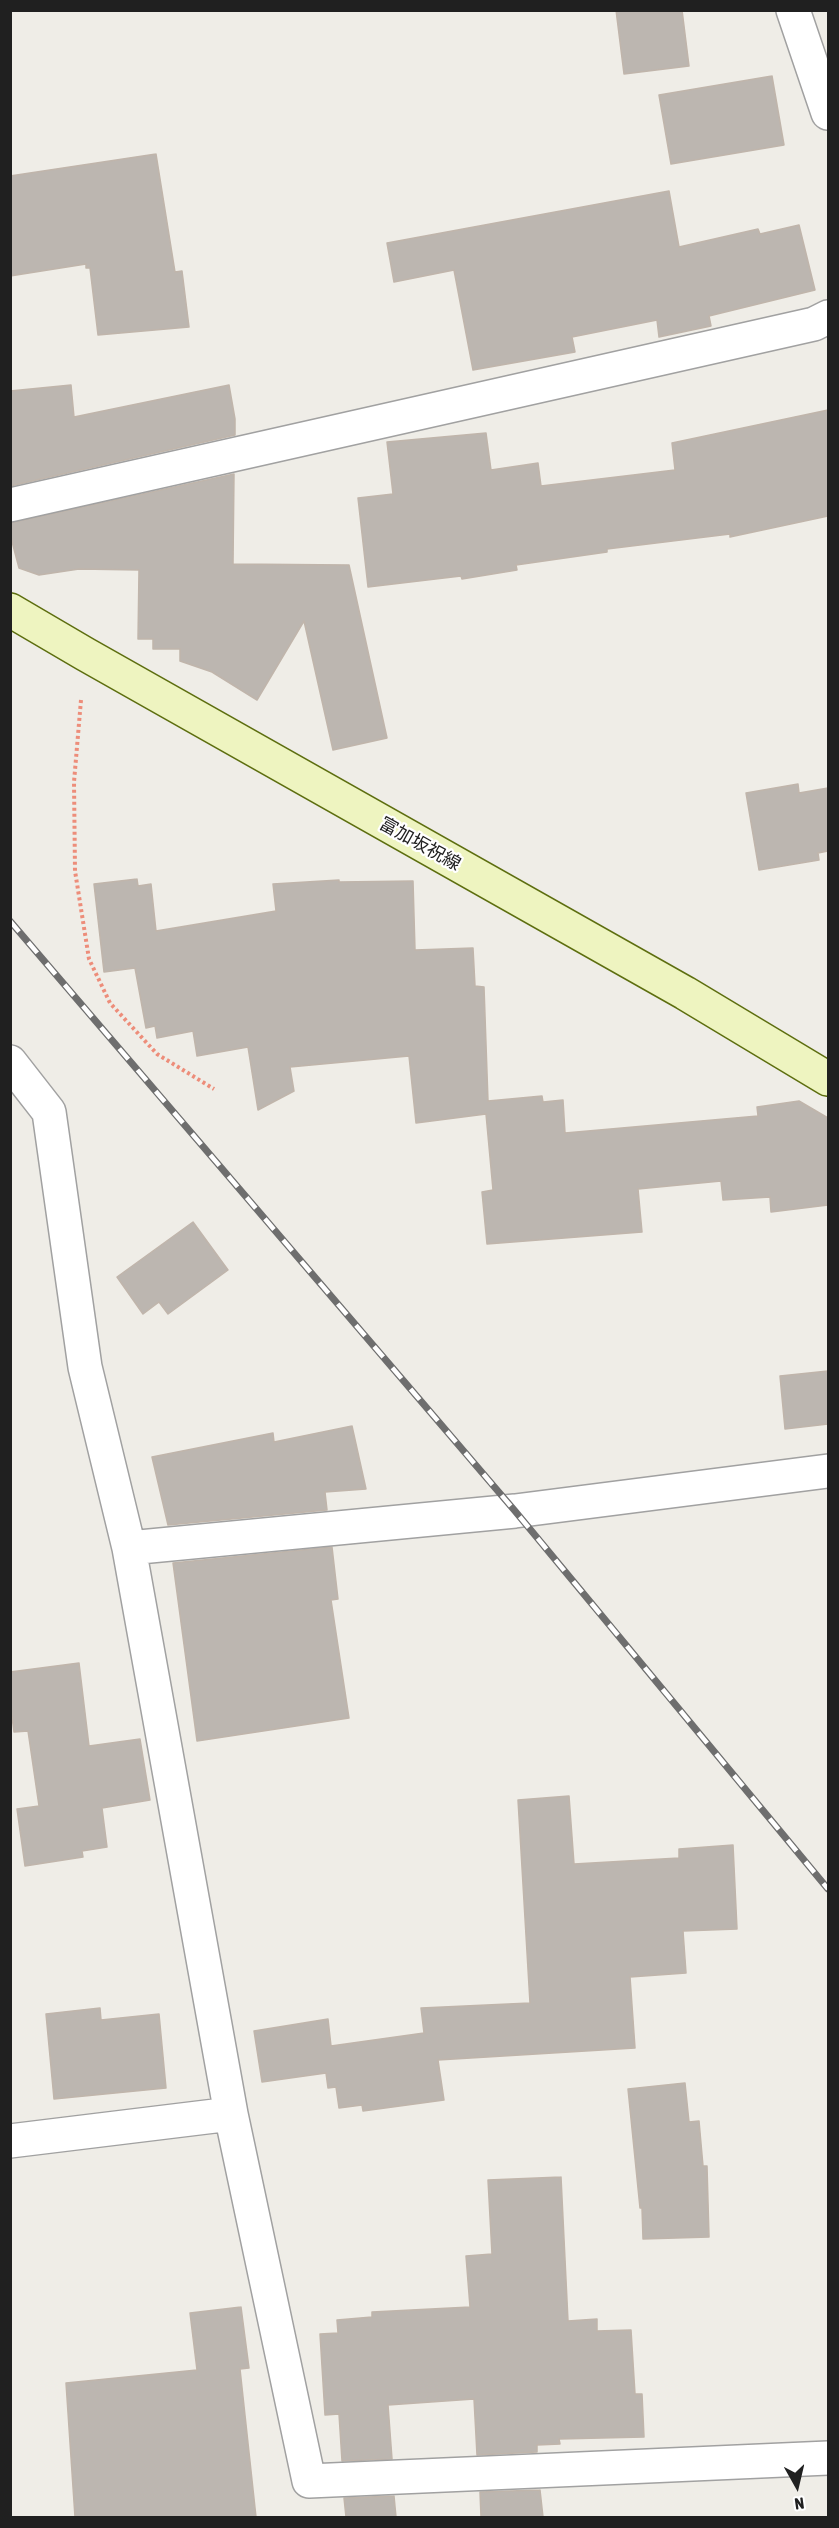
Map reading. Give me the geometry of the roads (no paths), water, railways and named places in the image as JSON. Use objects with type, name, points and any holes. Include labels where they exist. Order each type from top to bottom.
[{"type":"main road","name":"富加坂祝線","points":[[10,610],[685,993],[828,1079]]},
{"type":"street","points":[[793,10],[828,112]]},
{"type":"street","points":[[10,505],[814,324],[828,317]]},
{"type":"street","points":[[10,1062],[50,1112],[85,1367],[129,1548],[231,2114],[309,2481],[828,2458]]},
{"type":"street","points":[[129,1548],[515,1511],[828,1471]]},
{"type":"street","points":[[10,2141],[231,2114]]},
{"type":"railway","points":[[10,921],[515,1511],[828,1889]]}]
